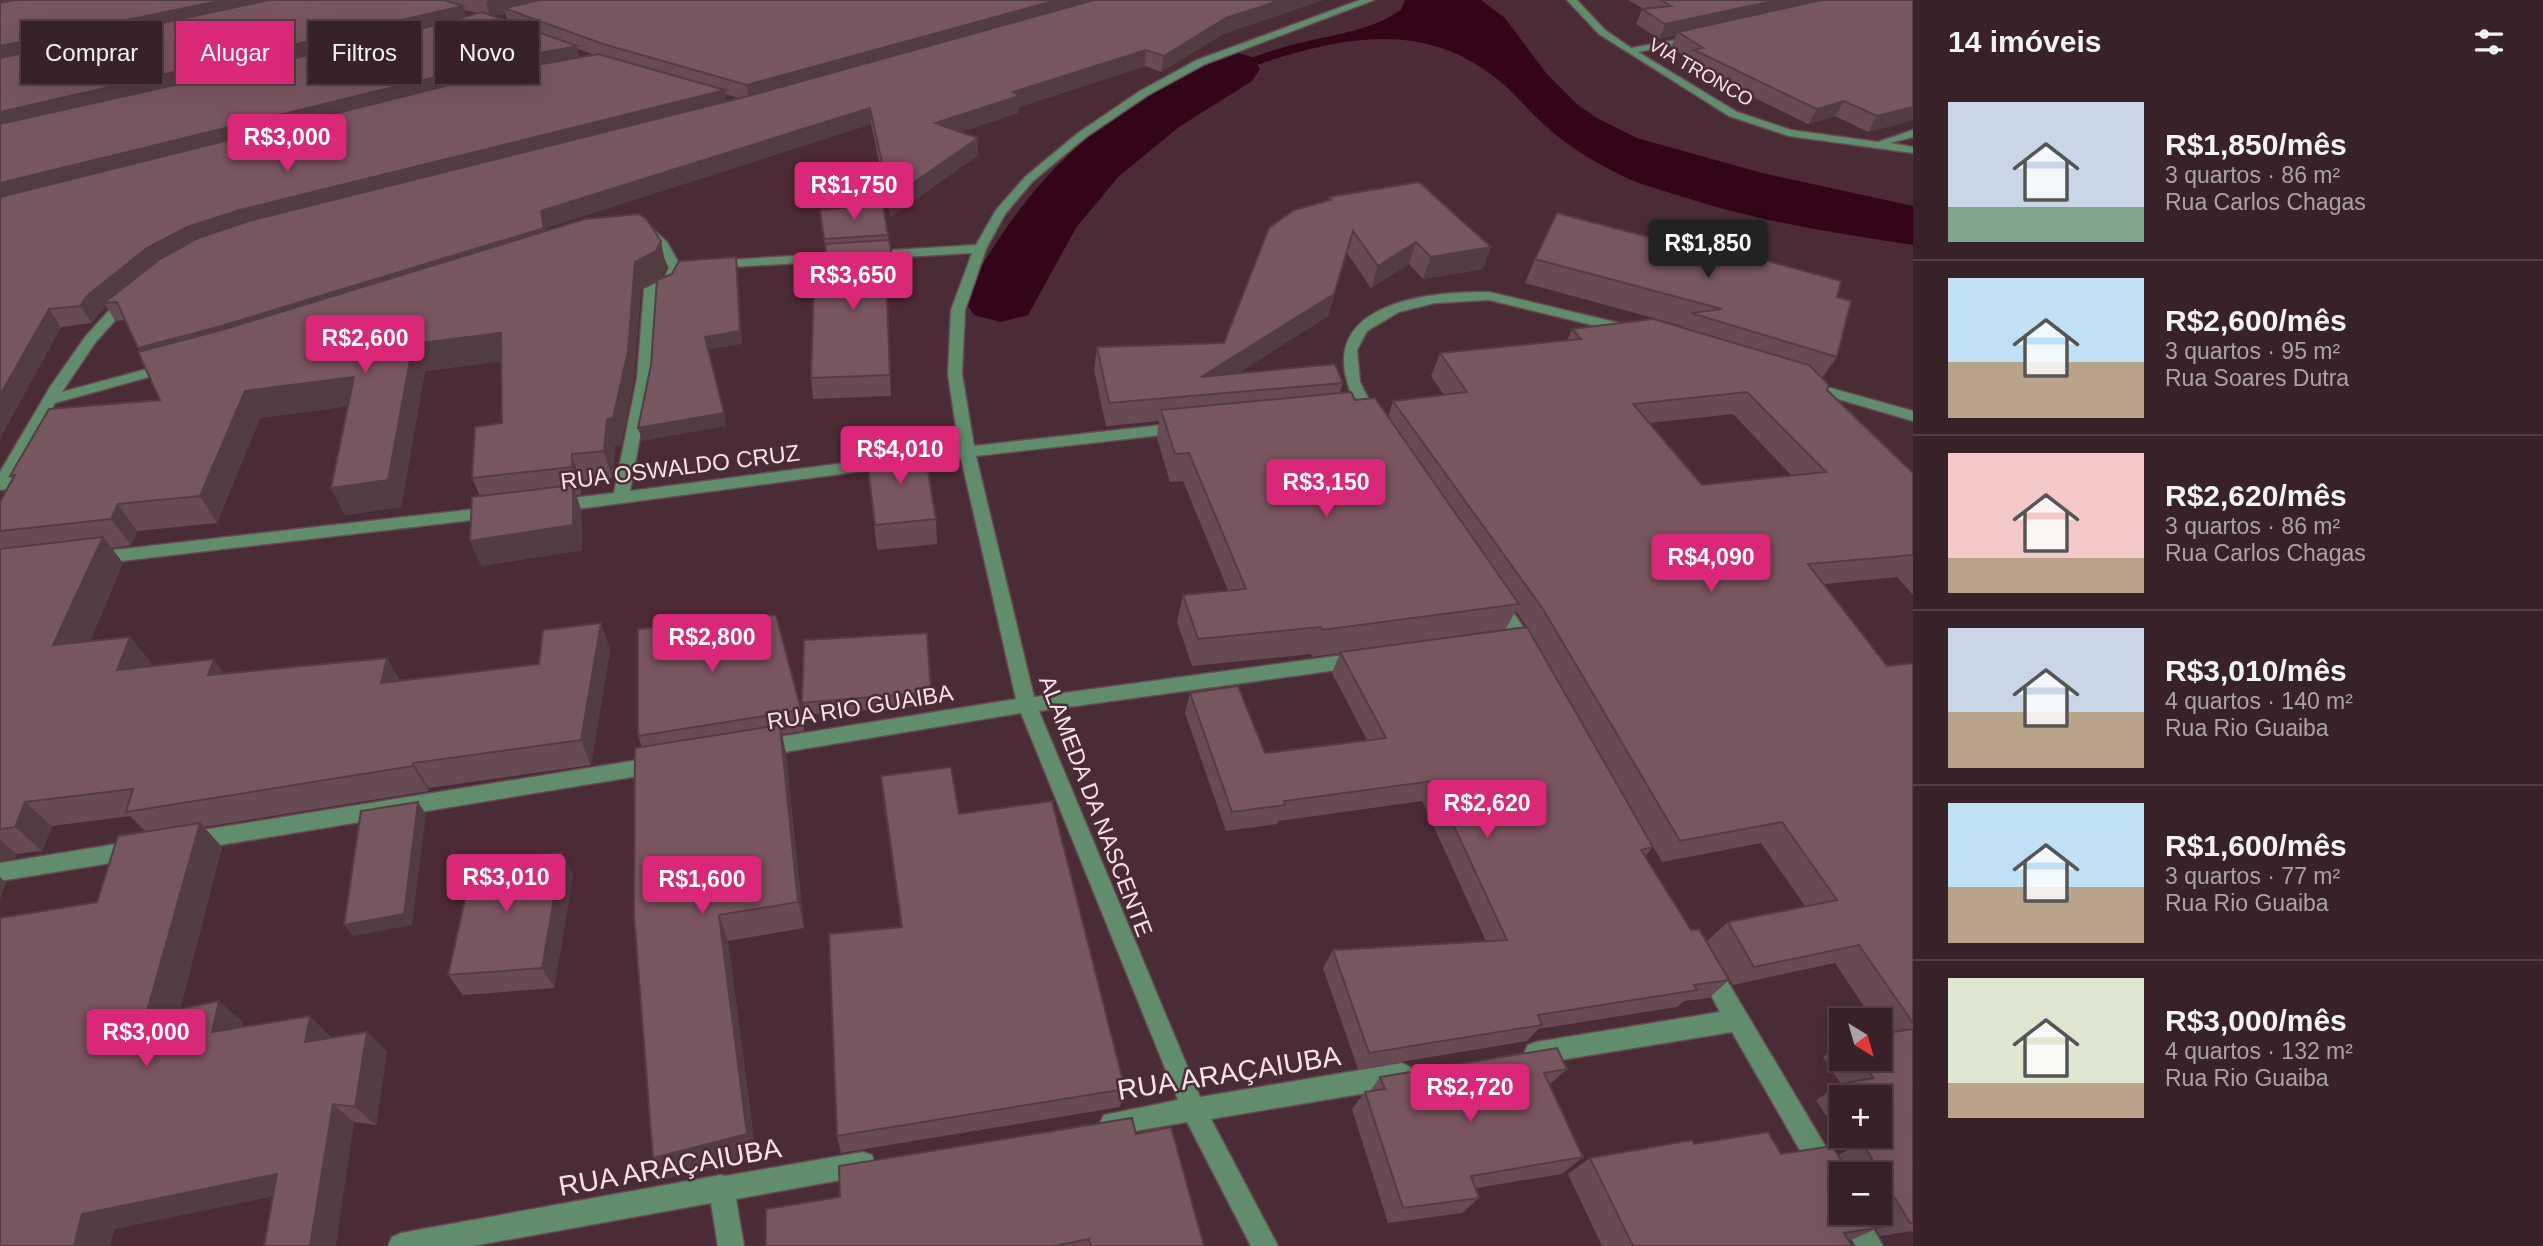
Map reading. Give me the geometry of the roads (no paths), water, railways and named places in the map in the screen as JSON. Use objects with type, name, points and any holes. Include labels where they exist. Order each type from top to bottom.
[{"type":"street","name":"ALAMEDA DA NASCENTE","points":[[1265,1246],[1193,1110],[1027,705],[967,452],[955,374],[958,310],[979,249],[1000,213],[1029,179],[1082,135],[1144,93],[1222,54],[1369,0]]},
{"type":"street","name":"VIA TRONCO","points":[[1572,0],[1602,32],[1629,51],[1702,98],[1757,124],[1790,133],[1913,150]]},
{"type":"street","points":[[1629,51],[1703,36]]},
{"type":"street","points":[[1872,145],[1913,133]]},
{"type":"street","points":[[635,225],[651,231],[663,245],[689,266]]},
{"type":"street","points":[[621,498],[644,377],[651,289],[669,281],[689,266],[979,249]]},
{"type":"street","points":[[0,485],[105,319],[138,291]]},
{"type":"street","points":[[1381,433],[1358,410],[1348,368],[1353,340],[1374,319],[1407,304],[1448,297],[1489,296],[1651,335]]},
{"type":"street","points":[[52,399],[182,364]]},
{"type":"street","points":[[1821,404],[1796,382],[1913,416]]},
{"type":"street","name":"RUA OSWALDO CRUZ","points":[[538,508],[967,452],[1190,427]]},
{"type":"street","points":[[83,559],[511,511]]},
{"type":"street","points":[[1491,593],[1536,662]]},
{"type":"street","points":[[1495,642],[1522,638]]},
{"type":"street","name":"RUA RIO GUAIBA","points":[[740,752],[1027,705],[1385,657]]},
{"type":"street","points":[[0,872],[671,763]]},
{"type":"street","points":[[1696,948],[1829,1177]]},
{"type":"street","points":[[1519,1056],[1737,1020]]},
{"type":"street","name":"RUA ARAÇAIUBA","points":[[1085,1127],[1424,1072]]},
{"type":"street","name":"RUA ARAÇAIUBA","points":[[401,1246],[883,1160]]},
{"type":"street","points":[[721,1187],[731,1246]]},
{"type":"street","points":[[1857,1225],[1870,1246]]},
{"type":"waterway","points":[[1001,299],[1043,223],[1095,163],[1157,114],[1231,69]]}]
